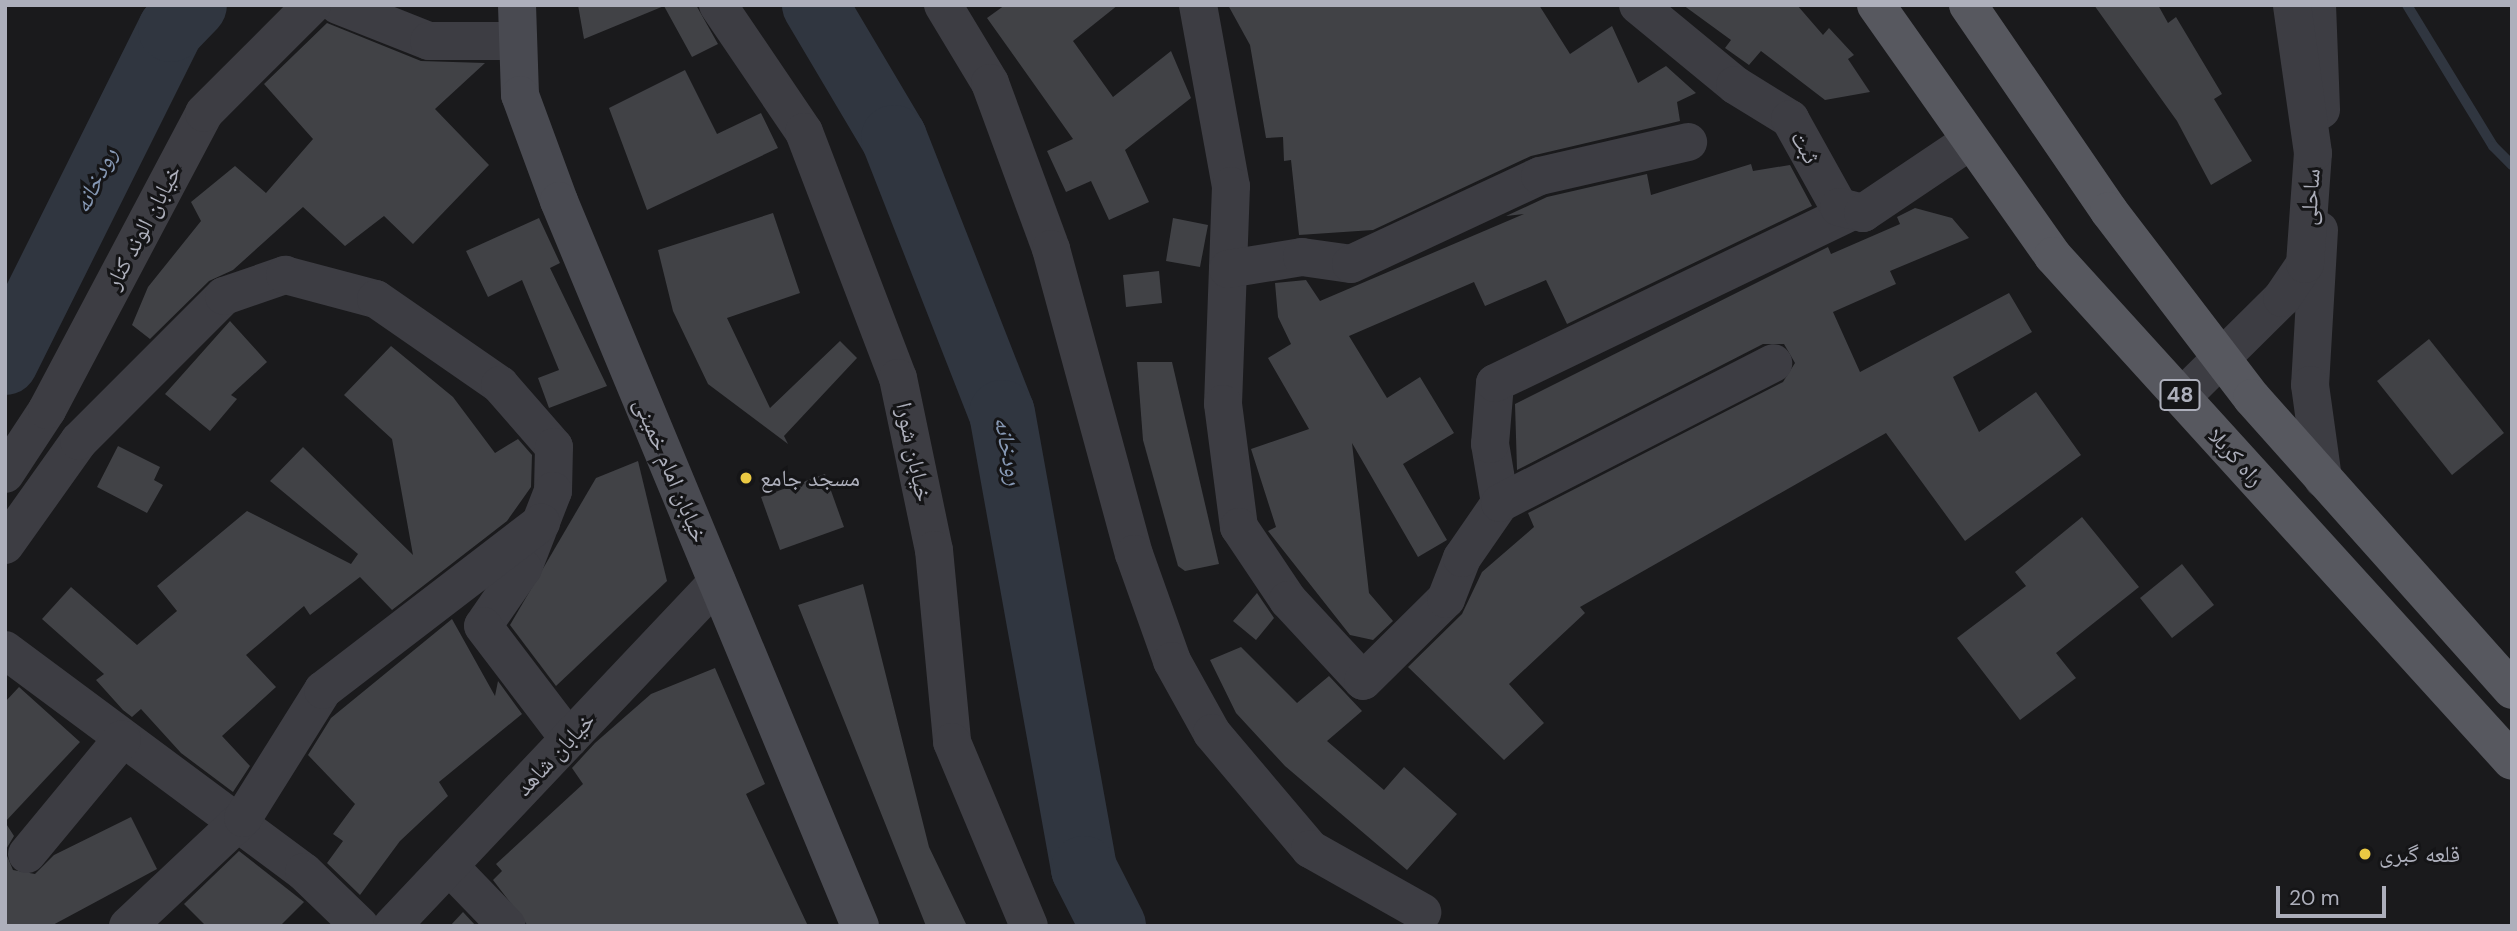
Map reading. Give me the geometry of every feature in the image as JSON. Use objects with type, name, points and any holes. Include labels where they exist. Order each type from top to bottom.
[{"type":"main road","name":"راه کربلا","points":[[1876,5],[2053,256],[2512,761]]},
{"type":"main road","name":"48","points":[[1968,5],[2109,211],[2218,354],[2323,478],[2512,690]]},
{"type":"main road","name":"خیابان امام خمینی","points":[[517,23],[520,94],[554,189],[860,926]]},
{"type":"street","name":"خیابان الوند کنار","points":[[5,474],[47,410],[204,113],[313,5]]},
{"type":"street","points":[[338,5],[429,41],[517,23]]},
{"type":"street","name":"خیابان شورا","points":[[718,5],[804,132],[898,378],[934,550],[952,742],[1029,926]]},
{"type":"street","points":[[943,5],[990,83],[1051,248],[1134,554],[1172,661],[1212,733],[1310,849],[1422,912]]},
{"type":"street","points":[[1198,5],[1231,186],[1223,404],[1240,527],[1288,600],[1363,681],[1446,600],[1462,558],[1500,503],[1773,363]]},
{"type":"street","name":"ثبت","points":[[1638,5],[1735,85],[1790,119],[1839,207],[1853,211]]},
{"type":"street","name":"ساحلی","points":[[2182,397],[2218,354],[2281,298],[2305,264],[2313,153],[2292,5]]},
{"type":"street","points":[[2317,5],[2323,175],[2310,385],[2323,478]]},
{"type":"street","points":[[1500,503],[1490,444],[1495,383],[1853,211],[1863,213],[1970,141]]},
{"type":"street","points":[[1228,269],[1302,257],[1351,264],[1540,176],[1688,142]]},
{"type":"street","points":[[5,545],[79,441],[182,335],[224,296],[285,275],[376,299],[500,385],[554,447],[553,491],[541,523],[523,568],[483,626],[569,739]]},
{"type":"street","points":[[128,926],[237,823],[323,690],[541,523]]},
{"type":"street","name":"خیابان شاهد","points":[[392,926],[717,582]]},
{"type":"street","points":[[5,650],[304,872],[360,926]]},
{"type":"street","points":[[27,854],[122,739]]},
{"type":"street","points":[[449,866],[507,926]]},
{"type":"building","points":[[578,5],[696,5],[718,44],[692,57],[664,6],[584,39]]},
{"type":"building","points":[[1005,5],[1118,5],[1073,41],[1113,97],[1171,51],[1191,98],[1125,150],[1149,202],[1109,220],[1091,181],[1066,192],[1047,151],[1073,139],[987,18]]},
{"type":"building","points":[[1228,5],[1539,5],[1570,54],[1612,26],[1638,83],[1666,66],[1696,93],[1677,102],[1680,121],[1531,156],[1373,230],[1299,235],[1291,160],[1284,161],[1283,137],[1266,138],[1250,45]]},
{"type":"building","points":[[1683,5],[1797,5],[1823,35],[1829,28],[1854,55],[1848,59],[1870,92],[1825,100],[1761,51],[1749,65],[1725,48],[1731,40]]},
{"type":"building","points":[[2094,5],[2158,5],[2168,23],[2176,17],[2222,94],[2214,99],[2252,161],[2211,185],[2177,121]]},
{"type":"building","points":[[327,23],[421,61],[485,63],[435,109],[489,165],[413,244],[384,216],[345,246],[303,207],[233,270],[209,281],[150,339],[132,325],[148,287],[201,221],[191,202],[235,166],[266,193],[313,139],[264,84]]},
{"type":"building","points":[[685,70],[717,134],[761,113],[778,148],[647,210],[609,108]]},
{"type":"building","points":[[1751,164],[1753,171],[1790,165],[1812,206],[1567,324],[1546,280],[1485,306],[1474,282],[1349,336],[1387,398],[1420,377],[1454,433],[1403,464],[1447,540],[1418,557],[1352,443],[1369,593],[1393,621],[1373,640],[1350,635],[1268,531],[1276,527],[1251,449],[1309,429],[1268,358],[1291,344],[1278,317],[1275,283],[1306,280],[1320,301],[1524,214],[1506,216],[1547,197],[1647,174],[1651,195]]},
{"type":"building","points":[[1915,208],[1952,218],[1969,238],[1890,271],[1896,284],[1833,312],[1860,372],[2009,293],[2032,332],[1953,377],[1979,432],[2036,392],[2081,455],[1965,541],[1886,433],[1580,607],[1585,613],[1509,684],[1544,723],[1504,760],[1408,667],[1462,614],[1482,572],[1534,527],[1528,513],[1783,382],[1795,363],[1784,344],[1763,344],[1517,470],[1515,404],[1828,247],[1831,254],[1900,224],[1897,217]]},
{"type":"building","points":[[773,213],[800,293],[727,318],[770,408],[840,341],[857,358],[784,436],[788,444],[708,384],[673,311],[658,250]]},
{"type":"building","points":[[539,218],[560,263],[550,268],[607,386],[549,408],[538,378],[559,370],[522,280],[488,297],[466,251]]},
{"type":"building","points":[[1173,218],[1208,225],[1200,267],[1166,261]]},
{"type":"building","points":[[1159,271],[1162,303],[1126,307],[1123,275]]},
{"type":"building","points":[[230,321],[267,362],[231,395],[237,399],[210,431],[165,394]]},
{"type":"building","points":[[2429,339],[2504,433],[2452,475],[2377,381]]},
{"type":"building","points":[[391,346],[453,397],[495,453],[518,439],[532,455],[531,487],[507,521],[392,610],[360,577],[310,615],[304,606],[246,655],[276,687],[222,736],[250,766],[233,792],[181,753],[141,709],[132,717],[123,710],[96,680],[104,674],[42,619],[71,587],[137,645],[177,611],[157,586],[247,511],[351,564],[358,554],[270,481],[303,447],[413,555],[392,439],[344,395]]},
{"type":"building","points":[[1137,362],[1172,362],[1219,564],[1185,571],[1178,566],[1143,440]]},
{"type":"building","points":[[118,446],[160,467],[154,480],[163,485],[147,513],[97,487]]},
{"type":"building","points":[[638,461],[667,581],[556,686],[510,625],[596,478]]},
{"type":"building","points":[[825,474],[844,527],[780,550],[761,497]]},
{"type":"building","points":[[2082,517],[2139,587],[2056,653],[2076,678],[2020,720],[1957,638],[2026,586],[2015,572]]},
{"type":"building","points":[[2182,564],[2214,605],[2172,638],[2140,598]]},
{"type":"building","points":[[863,584],[929,847],[967,926],[926,926],[798,605]]},
{"type":"building","points":[[1257,593],[1274,618],[1256,640],[1233,621]]},
{"type":"building","points":[[452,619],[495,696],[498,681],[522,714],[439,782],[448,796],[400,841],[360,895],[327,863],[343,841],[333,834],[355,804],[308,755],[331,718]]},
{"type":"building","points":[[1241,647],[1297,703],[1329,676],[1362,711],[1327,741],[1384,790],[1404,767],[1457,814],[1407,870],[1285,766],[1236,713],[1210,660]]},
{"type":"building","points":[[715,668],[765,784],[746,794],[808,926],[528,926],[493,880],[502,871],[496,864],[583,784],[572,768],[595,743],[651,694]]},
{"type":"building","points":[[19,687],[80,742],[5,822],[5,702]]},
{"type":"building","points":[[131,817],[157,869],[51,926],[5,926],[5,851],[13,870],[35,874],[54,855]]},
{"type":"building","points":[[5,822],[14,836],[5,851]]},
{"type":"building","points":[[239,851],[304,902],[280,926],[206,926],[184,904]]},
{"type":"building","points":[[463,912],[476,926],[450,926]]},
{"type":"waterway","name":"رودخانه","points":[[5,362],[171,29],[194,5]]},
{"type":"waterway","name":"رودخانه","points":[[815,5],[894,138],[1002,413],[1084,869],[1113,926]]},
{"type":"waterway","points":[[2407,5],[2493,146],[2512,165]]},
{"type":"place","name":"مسجد جامع","points":[[746,478]]},
{"type":"place","name":"قلعه گبری","points":[[2365,854]]}]
